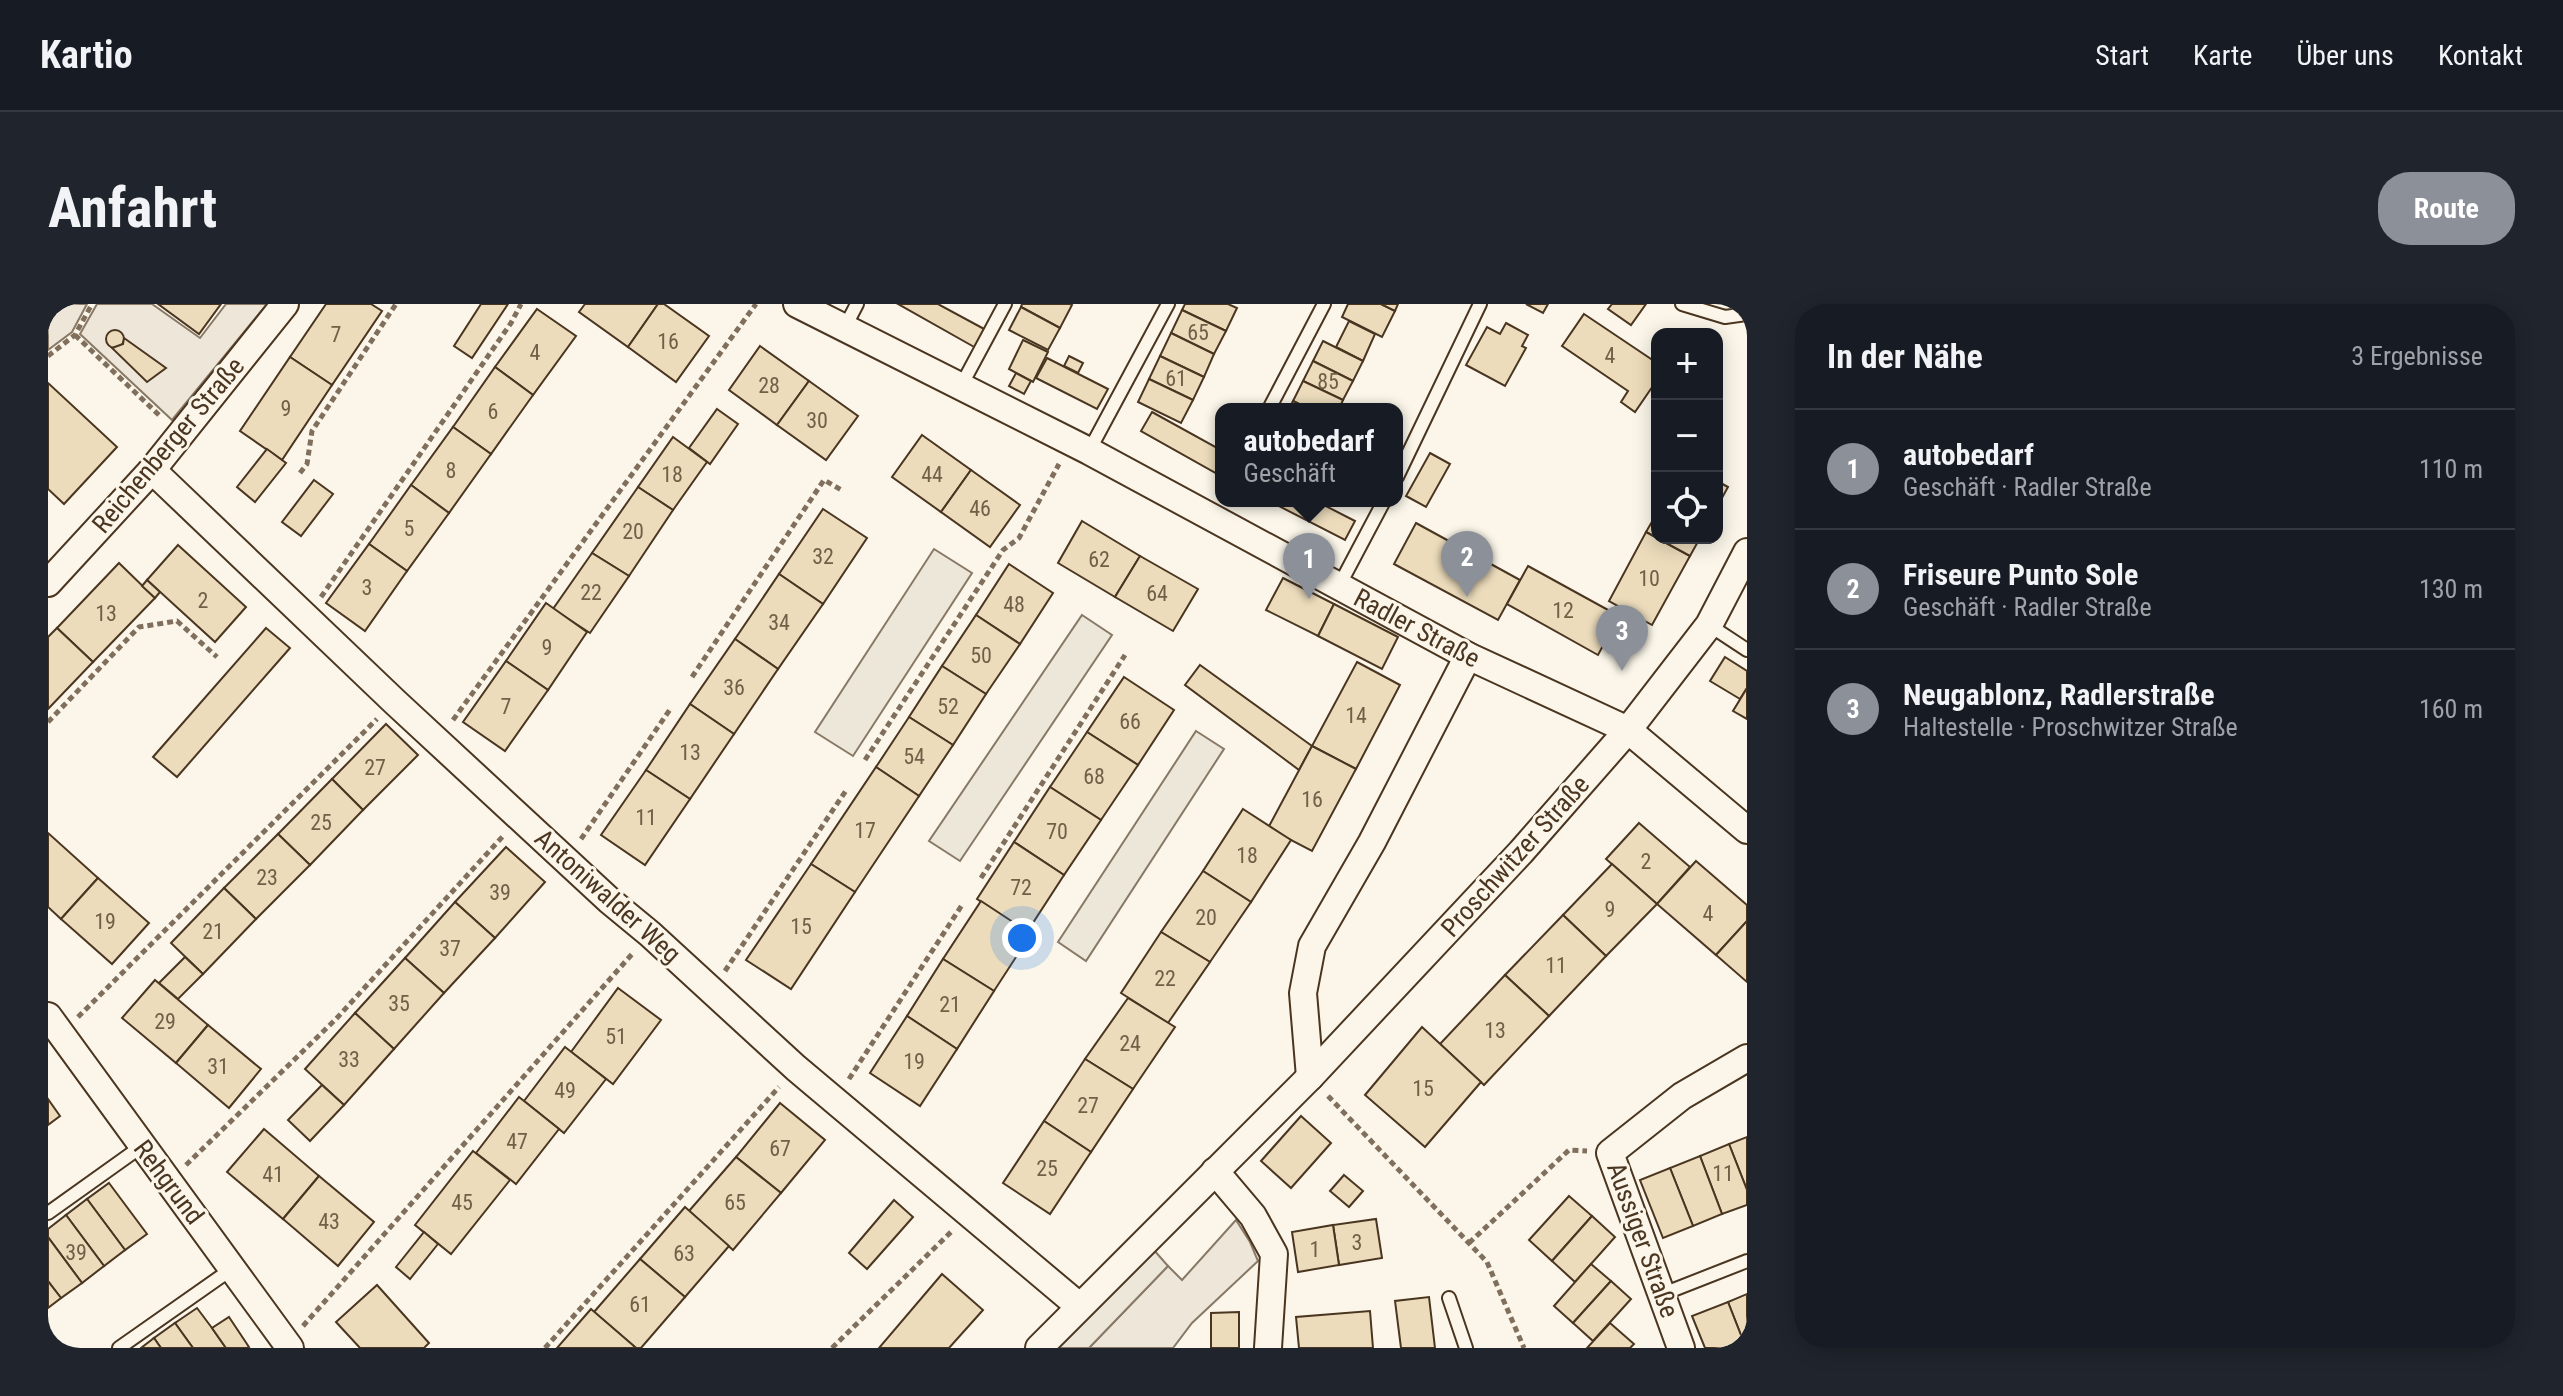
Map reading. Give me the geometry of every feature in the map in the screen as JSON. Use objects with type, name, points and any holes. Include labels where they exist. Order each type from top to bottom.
[{"type":"street","name":"Reichenberger Straße","points":[[48,583],[152,470],[285,304]]},
{"type":"street","name":"Radler Straße","points":[[797,304],[851,315],[961,386],[1213,513],[1339,587],[1468,656],[1628,730],[1747,830]]},
{"type":"street","name":"Antoniwalder Weg","points":[[152,470],[395,702],[610,901],[796,1068],[1079,1306]]},
{"type":"street","name":"Proschwitzer Straße","points":[[1039,1348],[1310,1077],[1521,852],[1628,730],[1709,625],[1747,552]]},
{"type":"street","points":[[1310,1077],[1303,993],[1312,946],[1372,842],[1468,656]]},
{"type":"street","name":"Rehgrund","points":[[53,1031],[289,1346]]},
{"type":"street","name":"Aussiger Straße","points":[[1681,1348],[1610,1153],[1682,1096],[1747,1058]]},
{"type":"street","points":[[1215,1171],[1253,1216],[1274,1254],[1268,1348]]},
{"type":"lane","points":[[961,386],[1005,304]]},
{"type":"lane","points":[[1080,446],[1168,304]]},
{"type":"lane","points":[[1272,403],[1324,304]]},
{"type":"lane","points":[[1403,464],[1480,304]]},
{"type":"lane","points":[[1682,304],[1725,317],[1747,314]]},
{"type":"lane","points":[[1339,587],[1381,507]]},
{"type":"lane","points":[[1709,625],[1747,650]]},
{"type":"lane","points":[[48,1213],[142,1146]]},
{"type":"lane","points":[[1663,1294],[1747,1261]]},
{"type":"lane","points":[[119,1348],[233,1268]]},
{"type":"lane","points":[[1449,1298],[1466,1348]]},
{"type":"path","points":[[48,356],[75,335],[92,304]]},
{"type":"path","points":[[300,473],[307,464],[312,431],[396,304]]},
{"type":"path","points":[[307,617],[511,323],[521,304]]},
{"type":"path","points":[[437,741],[756,304]]},
{"type":"path","points":[[75,335],[181,435]]},
{"type":"path","points":[[865,760],[1003,550],[1019,538],[1080,446]]},
{"type":"path","points":[[692,677],[824,480],[843,491]]},
{"type":"path","points":[[48,722],[139,627],[177,621],[217,657]]},
{"type":"path","points":[[981,878],[1125,655]]},
{"type":"path","points":[[53,1031],[395,702]]},
{"type":"path","points":[[568,860],[671,708]]},
{"type":"path","points":[[711,991],[847,789]]},
{"type":"path","points":[[168,1182],[336,1019],[521,817]]},
{"type":"path","points":[[835,1101],[962,905]]},
{"type":"path","points":[[289,1346],[650,934]]},
{"type":"path","points":[[545,1348],[796,1068]]},
{"type":"path","points":[[1310,1077],[1487,1262],[1524,1348]]},
{"type":"path","points":[[1469,1243],[1569,1150],[1610,1153]]},
{"type":"path","points":[[832,1348],[970,1213]]},
{"type":"shaded area","points":[[60,304],[87,304],[72,332],[48,350],[48,318]]},
{"type":"shaded area","points":[[97,304],[152,304],[200,338],[226,304],[267,304],[172,420],[80,334]]},
{"type":"shaded area","points":[[934,549],[972,573],[853,756],[815,732]]},
{"type":"shaded area","points":[[1082,615],[1112,635],[960,861],[929,841]]},
{"type":"shaded area","points":[[1196,731],[1224,749],[1086,961],[1058,942]]},
{"type":"shaded area","points":[[1236,1220],[1258,1261],[1192,1323],[1173,1348],[1089,1348],[1168,1266],[1182,1280]]},
{"type":"shaded area","points":[[1153,1249],[1168,1266],[1089,1348],[1056,1348]]},
{"type":"building","points":[[158,304],[221,304],[199,334]]},
{"type":"building","points":[[326,304],[371,304],[382,311],[332,385],[290,357]]},
{"type":"building","points":[[481,304],[508,304],[472,358],[454,346]]},
{"type":"building","points":[[585,304],[658,304],[628,347],[579,312]]},
{"type":"building","points":[[658,304],[664,304],[709,336],[676,382],[628,347]]},
{"type":"building","points":[[898,304],[938,304],[986,330],[976,348]]},
{"type":"building","points":[[1022,304],[1072,305],[1060,328],[1021,307]]},
{"type":"building","points":[[1185,304],[1228,304],[1237,308],[1226,331],[1182,310]]},
{"type":"building","points":[[1348,304],[1381,304],[1395,311],[1382,337],[1342,317]]},
{"type":"building","points":[[1381,304],[1398,304],[1395,311]]},
{"type":"building","points":[[1526,304],[1548,304],[1543,313]]},
{"type":"building","points":[[1612,304],[1646,304],[1631,325],[1608,309]]},
{"type":"building","points":[[1021,307],[1060,328],[1048,350],[1009,330]]},
{"type":"building","points":[[537,309],[576,336],[533,395],[495,367]]},
{"type":"building","points":[[1182,310],[1226,331],[1214,354],[1171,333]]},
{"type":"building","points":[[1584,314],[1651,359],[1651,389],[1635,412],[1621,402],[1628,391],[1562,346]]},
{"type":"building","points":[[1349,321],[1375,334],[1363,361],[1336,347]]},
{"type":"building","points":[[1506,323],[1528,335],[1522,346],[1526,348],[1505,386],[1466,365],[1487,327],[1500,334]]},
{"type":"building","points":[[115,330],[124,339],[115,348],[106,339]]},
{"type":"building","points":[[1171,333],[1214,354],[1204,377],[1160,356]]},
{"type":"building","points":[[124,338],[166,368],[147,382],[112,348],[123,344]]},
{"type":"building","points":[[1023,340],[1048,352],[1033,382],[1009,369]]},
{"type":"building","points":[[1323,341],[1363,361],[1353,381],[1313,361]]},
{"type":"building","points":[[760,346],[809,381],[777,425],[729,390]]},
{"type":"building","points":[[1069,356],[1083,363],[1078,373],[1064,366]]},
{"type":"building","points":[[1160,356],[1204,377],[1193,400],[1149,379]]},
{"type":"building","points":[[290,357],[332,385],[282,460],[240,431]]},
{"type":"building","points":[[1047,358],[1108,389],[1097,409],[1036,378]]},
{"type":"building","points":[[1313,361],[1353,381],[1343,400],[1303,381]]},
{"type":"building","points":[[495,367],[533,395],[491,454],[453,427]]},
{"type":"building","points":[[1016,373],[1031,381],[1024,394],[1009,386]]},
{"type":"building","points":[[1149,379],[1193,400],[1181,423],[1138,402]]},
{"type":"building","points":[[809,381],[858,416],[826,460],[777,425]]},
{"type":"building","points":[[1303,381],[1343,400],[1342,403],[1293,401]]},
{"type":"building","points":[[48,383],[117,447],[64,504],[48,489]]},
{"type":"building","points":[[717,409],[738,424],[710,464],[689,448]]},
{"type":"building","points":[[1152,412],[1215,447],[1215,473],[1141,431]]},
{"type":"building","points":[[453,427],[491,454],[449,513],[411,485]]},
{"type":"building","points":[[922,435],[971,470],[941,512],[892,477]]},
{"type":"building","points":[[673,437],[707,462],[673,510],[638,487]]},
{"type":"building","points":[[267,449],[286,463],[255,502],[237,487]]},
{"type":"building","points":[[1430,453],[1450,464],[1426,507],[1406,496]]},
{"type":"building","points":[[971,470],[1020,505],[990,547],[941,512]]},
{"type":"building","points":[[314,480],[333,494],[301,536],[282,522]]},
{"type":"building","points":[[411,485],[449,513],[407,571],[369,544]]},
{"type":"building","points":[[638,487],[673,510],[629,576],[592,553]]},
{"type":"building","points":[[1281,507],[1328,507],[1355,521],[1345,540]]},
{"type":"building","points":[[823,509],[867,538],[823,604],[779,574]]},
{"type":"building","points":[[1082,521],[1140,556],[1115,597],[1058,563]]},
{"type":"building","points":[[1416,523],[1520,580],[1498,620],[1394,564]]},
{"type":"building","points":[[1646,532],[1651,535],[1651,544],[1668,544],[1690,556],[1652,625],[1609,601]]},
{"type":"building","points":[[369,544],[407,571],[365,631],[326,603]]},
{"type":"building","points":[[1668,544],[1697,544],[1690,556]]},
{"type":"building","points":[[178,545],[246,607],[215,642],[147,580]]},
{"type":"building","points":[[592,553],[629,576],[590,633],[553,609]]},
{"type":"building","points":[[1140,556],[1198,589],[1173,631],[1115,597]]},
{"type":"building","points":[[119,563],[155,598],[93,662],[57,628]]},
{"type":"building","points":[[1009,564],[1053,593],[1020,644],[976,615]]},
{"type":"building","points":[[1528,566],[1619,616],[1598,655],[1507,604]]},
{"type":"building","points":[[779,574],[823,604],[778,669],[735,639]]},
{"type":"building","points":[[1283,578],[1334,604],[1318,636],[1266,610]]},
{"type":"building","points":[[147,580],[160,592],[155,598],[142,586]]},
{"type":"building","points":[[546,603],[587,632],[548,690],[506,661]]},
{"type":"building","points":[[1334,604],[1398,637],[1382,669],[1318,636]]},
{"type":"building","points":[[976,615],[1020,644],[986,694],[942,666]]},
{"type":"building","points":[[57,628],[93,662],[48,709],[48,637]]},
{"type":"building","points":[[266,628],[290,648],[177,777],[153,757]]},
{"type":"building","points":[[735,639],[778,669],[734,734],[690,704]]},
{"type":"building","points":[[1725,657],[1747,671],[1747,688],[1740,699],[1710,681]]},
{"type":"building","points":[[506,661],[548,690],[505,751],[463,722]]},
{"type":"building","points":[[1357,662],[1400,685],[1356,769],[1312,746]]},
{"type":"building","points":[[1200,665],[1312,746],[1299,770],[1185,685]]},
{"type":"building","points":[[942,666],[986,694],[953,745],[909,717]]},
{"type":"building","points":[[1124,677],[1174,710],[1138,765],[1087,732]]},
{"type":"building","points":[[1747,688],[1747,719],[1733,711]]},
{"type":"building","points":[[690,704],[734,734],[690,799],[646,770]]},
{"type":"building","points":[[909,717],[953,745],[919,796],[876,767]]},
{"type":"building","points":[[386,724],[418,755],[363,810],[332,779]]},
{"type":"building","points":[[1087,732],[1138,765],[1101,820],[1050,787]]},
{"type":"building","points":[[1312,746],[1356,769],[1312,851],[1268,828]]},
{"type":"building","points":[[876,767],[919,796],[855,892],[811,864]]},
{"type":"building","points":[[646,770],[690,799],[645,865],[601,835]]},
{"type":"building","points":[[332,779],[363,810],[310,865],[278,834]]},
{"type":"building","points":[[1050,787],[1101,820],[1064,875],[1014,842]]},
{"type":"building","points":[[1243,809],[1291,840],[1251,902],[1203,871]]},
{"type":"building","points":[[1639,823],[1690,867],[1657,904],[1606,859]]},
{"type":"building","points":[[48,833],[98,878],[61,919],[48,907]]},
{"type":"building","points":[[278,834],[310,865],[256,919],[224,888]]},
{"type":"building","points":[[1014,842],[1064,875],[1027,932],[977,899]]},
{"type":"building","points":[[506,847],[545,882],[495,938],[455,902]]},
{"type":"building","points":[[1696,861],[1747,905],[1747,921],[1716,955],[1657,904]]},
{"type":"building","points":[[811,864],[855,892],[791,989],[746,960]]},
{"type":"building","points":[[1612,864],[1657,904],[1606,956],[1563,915]]},
{"type":"building","points":[[1203,871],[1251,902],[1210,962],[1161,932]]},
{"type":"building","points":[[98,878],[149,923],[112,964],[61,919]]},
{"type":"building","points":[[224,888],[256,919],[203,974],[171,943]]},
{"type":"building","points":[[981,901],[1031,934],[994,991],[943,959]]},
{"type":"building","points":[[455,902],[495,938],[444,993],[405,958]]},
{"type":"building","points":[[1563,915],[1606,956],[1549,1016],[1505,975]]},
{"type":"building","points":[[1747,921],[1747,982],[1716,955]]},
{"type":"building","points":[[1161,932],[1210,962],[1168,1023],[1121,993]]},
{"type":"building","points":[[185,957],[203,974],[178,999],[159,983]]},
{"type":"building","points":[[405,958],[444,993],[394,1049],[355,1013]]},
{"type":"building","points":[[943,959],[994,991],[957,1049],[907,1016]]},
{"type":"building","points":[[1505,975],[1549,1016],[1484,1085],[1440,1044]]},
{"type":"building","points":[[155,980],[208,1025],[176,1063],[122,1018]]},
{"type":"building","points":[[618,988],[661,1020],[613,1084],[571,1052]]},
{"type":"building","points":[[1128,998],[1175,1027],[1133,1089],[1085,1059]]},
{"type":"building","points":[[355,1013],[394,1049],[344,1105],[305,1069]]},
{"type":"building","points":[[907,1016],[957,1049],[920,1106],[870,1073]]},
{"type":"building","points":[[208,1025],[261,1069],[229,1108],[176,1063]]},
{"type":"building","points":[[1422,1027],[1481,1082],[1425,1147],[1365,1095]]},
{"type":"building","points":[[565,1047],[606,1079],[564,1133],[524,1101]]},
{"type":"building","points":[[1085,1059],[1133,1089],[1091,1152],[1044,1121]]},
{"type":"building","points":[[322,1085],[344,1105],[310,1141],[288,1120]]},
{"type":"building","points":[[519,1097],[559,1129],[516,1184],[476,1153]]},
{"type":"building","points":[[48,1099],[60,1116],[48,1125]]},
{"type":"building","points":[[780,1103],[825,1140],[781,1193],[736,1157]]},
{"type":"building","points":[[1301,1116],[1331,1143],[1291,1188],[1261,1161]]},
{"type":"building","points":[[1044,1121],[1091,1152],[1050,1214],[1003,1183]]},
{"type":"building","points":[[264,1129],[319,1176],[283,1219],[227,1172]]},
{"type":"building","points":[[1747,1137],[1747,1190],[1729,1144]]},
{"type":"building","points":[[1729,1144],[1747,1190],[1747,1205],[1722,1214],[1700,1156]]},
{"type":"building","points":[[473,1151],[510,1180],[451,1254],[415,1225]]},
{"type":"building","points":[[1700,1156],[1722,1214],[1693,1226],[1670,1168]]},
{"type":"building","points":[[736,1157],[781,1193],[733,1250],[689,1211]]},
{"type":"building","points":[[1670,1168],[1693,1226],[1663,1238],[1640,1180]]},
{"type":"building","points":[[1344,1175],[1363,1191],[1349,1207],[1330,1191]]},
{"type":"building","points":[[319,1176],[374,1222],[338,1266],[283,1219]]},
{"type":"building","points":[[109,1183],[147,1234],[125,1250],[87,1199]]},
{"type":"building","points":[[1569,1196],[1592,1216],[1552,1261],[1529,1240]]},
{"type":"building","points":[[87,1199],[125,1250],[104,1266],[66,1215]]},
{"type":"building","points":[[894,1200],[913,1217],[867,1269],[849,1253]]},
{"type":"building","points":[[685,1207],[729,1246],[685,1297],[640,1259]]},
{"type":"building","points":[[66,1215],[104,1266],[82,1283],[48,1237],[48,1229]]},
{"type":"building","points":[[1592,1216],[1615,1237],[1575,1282],[1552,1261]]},
{"type":"building","points":[[1376,1219],[1382,1258],[1339,1265],[1333,1225]]},
{"type":"building","points":[[1333,1225],[1339,1265],[1298,1272],[1292,1232]]},
{"type":"building","points":[[424,1232],[438,1244],[410,1279],[396,1267]]},
{"type":"building","points":[[48,1237],[82,1283],[61,1298],[48,1281]]},
{"type":"building","points":[[640,1259],[685,1297],[641,1348],[636,1348],[594,1312]]},
{"type":"building","points":[[1591,1264],[1611,1281],[1573,1323],[1554,1306]]},
{"type":"building","points":[[942,1274],[983,1310],[949,1348],[879,1348]]},
{"type":"building","points":[[48,1281],[61,1298],[48,1308]]},
{"type":"building","points":[[1611,1281],[1631,1299],[1593,1341],[1573,1323]]},
{"type":"building","points":[[377,1285],[429,1343],[424,1348],[360,1348],[336,1322]]},
{"type":"building","points":[[1747,1294],[1747,1348],[1746,1348],[1728,1302]]},
{"type":"building","points":[[1429,1297],[1435,1348],[1401,1348],[1395,1301]]},
{"type":"building","points":[[1728,1302],[1746,1348],[1705,1348],[1692,1316]]},
{"type":"building","points":[[197,1308],[226,1348],[193,1348],[175,1323]]},
{"type":"building","points":[[591,1309],[635,1347],[557,1348]]},
{"type":"building","points":[[1370,1311],[1373,1348],[1299,1348],[1296,1317]]},
{"type":"building","points":[[1239,1312],[1239,1348],[1211,1348],[1211,1313]]},
{"type":"building","points":[[229,1317],[249,1347],[226,1348],[212,1328]]},
{"type":"building","points":[[175,1323],[193,1348],[161,1348],[154,1338]]},
{"type":"building","points":[[1610,1323],[1634,1344],[1630,1348],[1587,1348]]},
{"type":"building","points":[[154,1338],[161,1348],[141,1348]]},
{"type":"place","name":"Friseure Punto Sole","points":[[1467,597]]},
{"type":"place","name":"autobedarf","points":[[1309,599]]},
{"type":"place","name":"Neugablonz, Radlerstraße","points":[[1622,671]]}]
